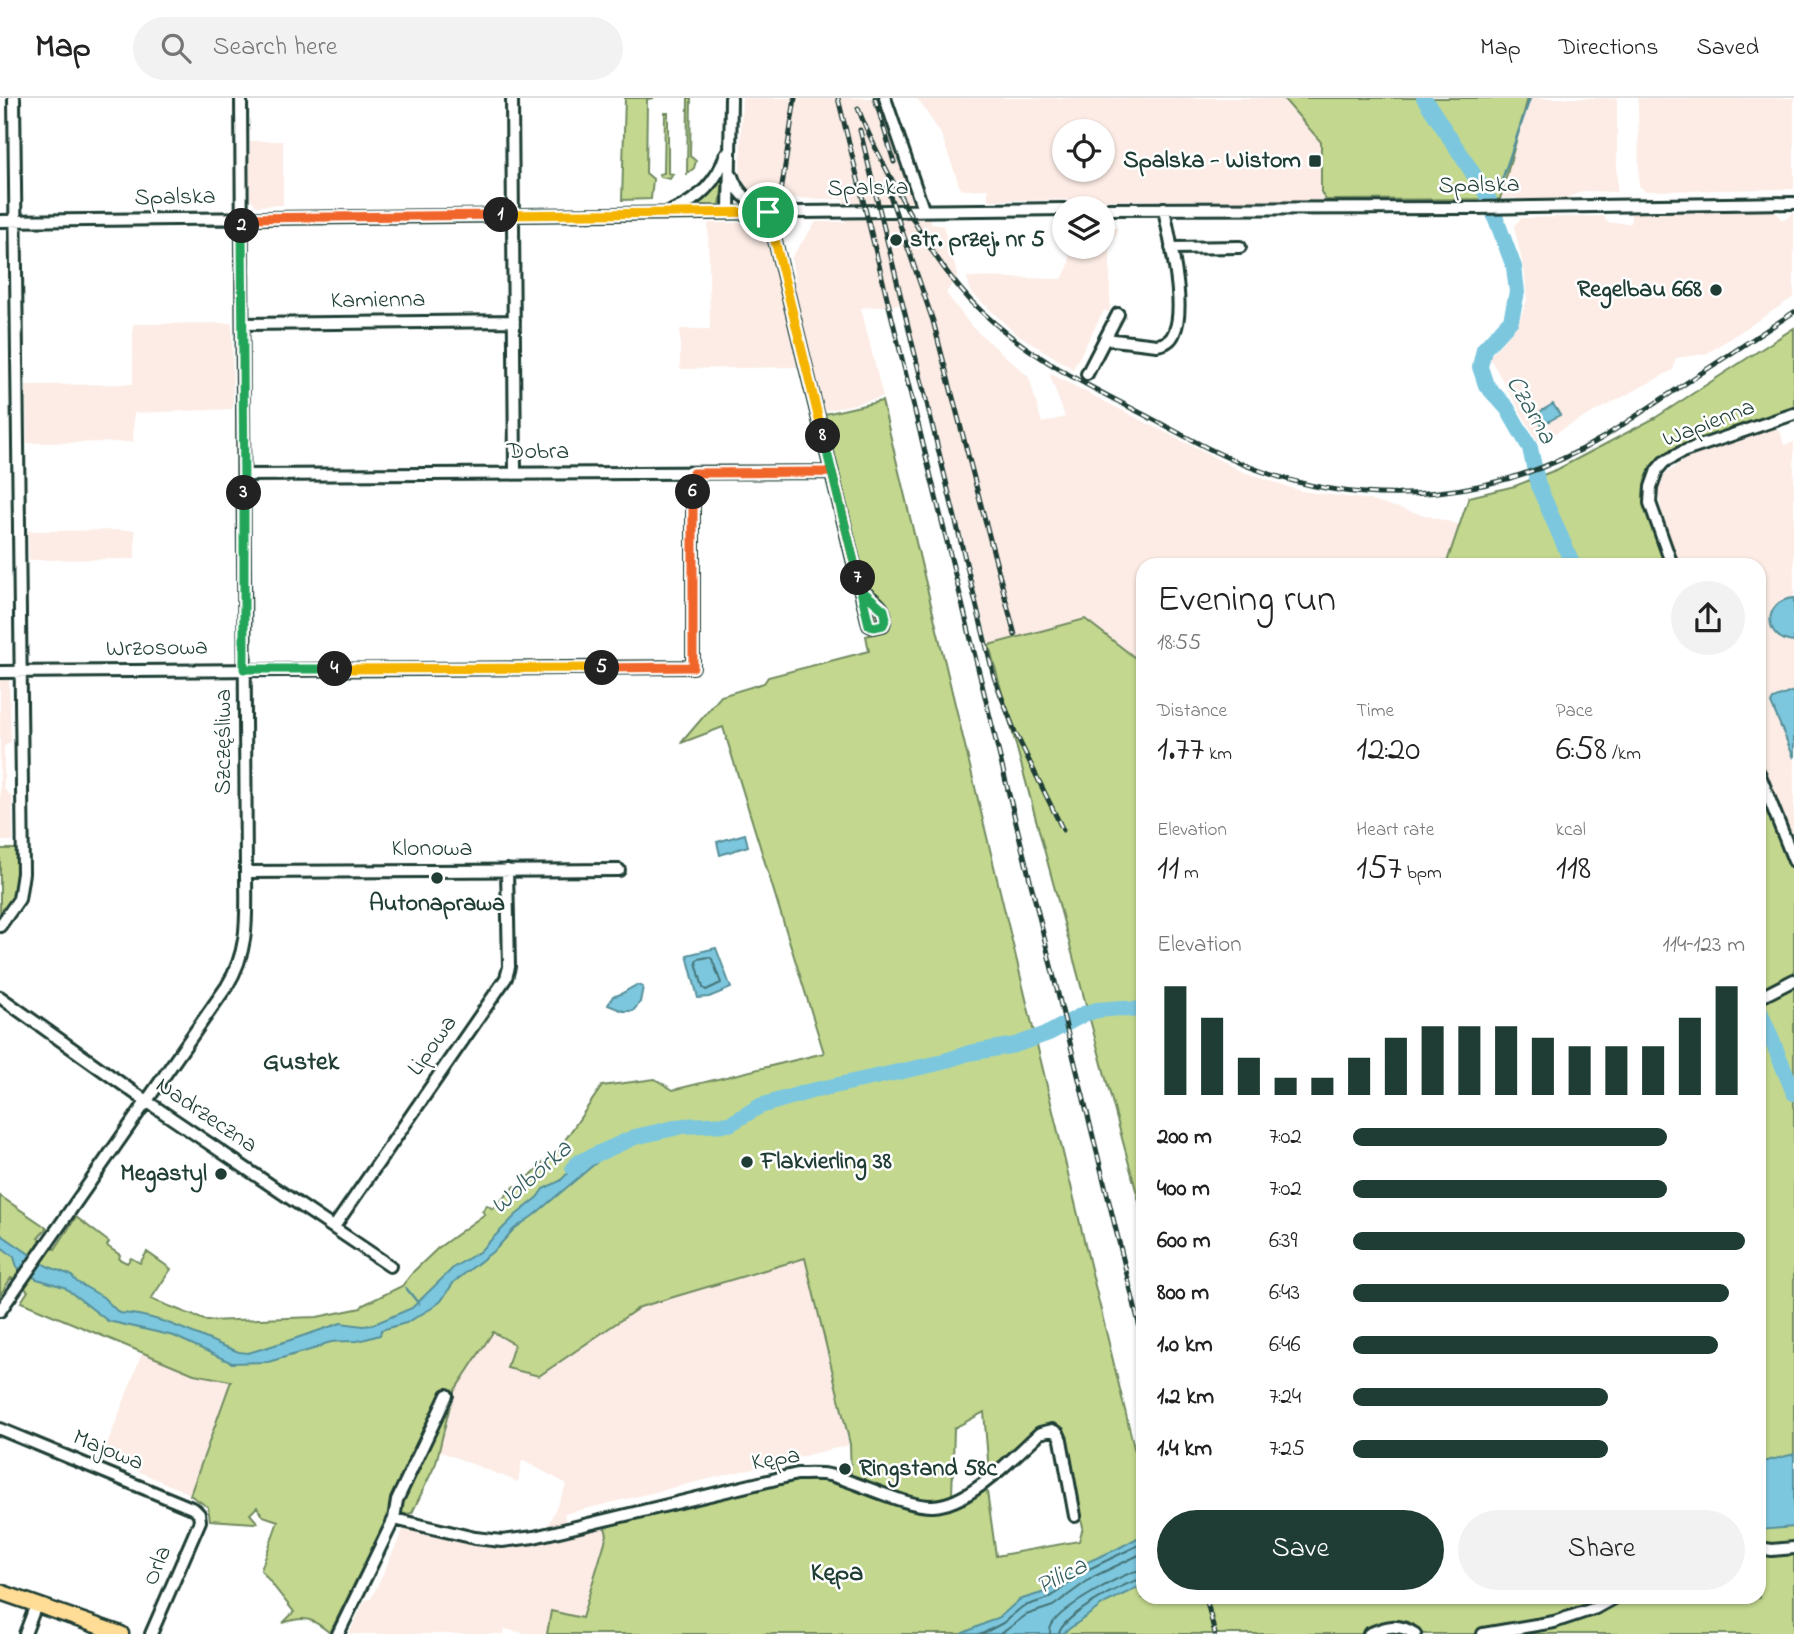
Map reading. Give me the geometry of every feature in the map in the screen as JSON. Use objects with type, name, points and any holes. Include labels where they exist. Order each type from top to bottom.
[{"type":"main road","points":[[0,1592],[121,1634]]},
{"type":"street","points":[[0,926],[19,898],[22,887],[14,98]]},
{"type":"street","name":"Szczęśliwa","points":[[0,1311],[238,968],[243,952],[246,929],[246,872],[241,98]]},
{"type":"street","points":[[512,98],[515,474]]},
{"type":"street","points":[[729,212],[731,98]]},
{"type":"street","points":[[884,98],[923,209]]},
{"type":"street","points":[[666,213],[691,203],[710,185],[731,141]]},
{"type":"street","points":[[730,166],[734,182],[741,194],[752,204],[768,212],[861,590]]},
{"type":"street","name":"Spalska","points":[[1115,209],[1476,208],[1794,203]]},
{"type":"street","points":[[1105,339],[1157,345],[1165,344],[1174,335],[1177,321],[1177,287],[1164,208]]},
{"type":"street","name":"Spalska","points":[[0,221],[1052,209]]},
{"type":"street","points":[[1171,248],[1240,247]]},
{"type":"street","points":[[1087,374],[1118,314]]},
{"type":"street","name":"Kamienna","points":[[243,324],[514,321]]},
{"type":"street","name":"Wapienna","points":[[1670,558],[1650,503],[1651,487],[1657,470],[1664,462],[1682,452],[1794,414]]},
{"type":"street","name":"Dobra","points":[[244,475],[832,472]]},
{"type":"street","name":"Wrzosowa","points":[[0,672],[693,667],[693,473]]},
{"type":"street","points":[[1766,791],[1794,861]]},
{"type":"street","name":"Lipowa","points":[[334,1227],[506,978],[509,967],[507,870]]},
{"type":"street","name":"Klonowa","points":[[246,872],[619,870]]},
{"type":"street","points":[[1766,994],[1791,982]]},
{"type":"street","name":"Nadrzeczna","points":[[0,997],[147,1101],[390,1266]]},
{"type":"street","points":[[338,1634],[394,1519],[397,1500],[447,1395]]},
{"type":"street","name":"Majowa","points":[[0,1429],[194,1509],[199,1514]]},
{"type":"street","name":"Kępa","points":[[394,1519],[475,1538],[502,1541],[534,1537],[797,1474],[828,1475],[933,1507],[973,1491],[1045,1430],[1058,1433],[1061,1440],[1076,1516]]},
{"type":"street","name":"Orla","points":[[151,1634],[200,1521],[199,1514]]},
{"type":"street","points":[[1766,1549],[1794,1548]]},
{"type":"street","points":[[1483,1634],[1554,1622],[1603,1604]]},
{"type":"street","points":[[25,1634],[36,1605]]},
{"type":"street","points":[[1369,1634],[1389,1626],[1398,1626],[1415,1634]]},
{"type":"shaded area","points":[[742,98],[892,98],[928,200],[931,223],[943,226],[958,276],[946,293],[972,327],[1029,377],[1042,423],[1065,417],[1049,373],[1241,471],[1301,491],[1369,500],[1461,525],[1449,558],[1136,558],[1136,659],[1085,620],[989,645],[905,304],[861,308],[883,397],[825,411],[793,287],[795,279],[791,258],[816,222],[845,222],[844,199],[758,198],[748,192],[740,173]]},
{"type":"shaded area","points":[[917,98],[1617,98],[1617,192],[1584,191],[1563,199],[1301,201],[1115,200],[1115,196],[1052,196],[1052,200],[988,200],[988,189],[961,190],[941,134]]},
{"type":"shaded area","points":[[1638,98],[1794,98],[1794,189],[1645,191],[1639,186]]},
{"type":"shaded area","points":[[250,141],[283,141],[283,205],[256,206],[250,198]]},
{"type":"shaded area","points":[[1775,211],[1781,219],[1788,218],[1794,211],[1794,297],[1706,354],[1676,358],[1673,370],[1538,442],[1489,357],[1517,325],[1527,301],[1525,275],[1514,226],[1521,218],[1604,216],[1608,223],[1631,223],[1631,213]]},
{"type":"shaded area","points":[[708,223],[763,223],[799,367],[680,369],[680,329],[710,329]]},
{"type":"shaded area","points":[[1069,259],[1110,259],[1110,308],[1108,312],[1104,310],[1073,369],[1014,332],[971,292],[967,277],[1062,279]]},
{"type":"shaded area","points":[[232,323],[233,409],[134,413],[133,442],[27,443],[26,385],[133,384],[133,324]]},
{"type":"shaded area","points":[[1775,428],[1781,433],[1784,445],[1794,442],[1794,841],[1766,774],[1766,558],[1677,558],[1664,524],[1658,490],[1663,476],[1687,458]]},
{"type":"shaded area","points":[[135,530],[135,559],[29,560],[28,531]]},
{"type":"shaded area","points":[[0,680],[9,680],[11,741],[4,747],[4,789],[12,797],[13,841],[0,841]]},
{"type":"shaded area","points":[[805,1258],[849,1445],[564,1514],[566,1522],[547,1527],[567,1484],[522,1460],[518,1482],[439,1451],[453,1393],[493,1332],[515,1344],[539,1376],[640,1307]]},
{"type":"shaded area","points":[[142,1353],[194,1374],[231,1381],[190,1494],[103,1456]]},
{"type":"shaded area","points":[[605,1527],[607,1535],[582,1618],[552,1611],[547,1634],[528,1634],[505,1629],[503,1634],[349,1634],[365,1600],[371,1599],[404,1528],[474,1545],[507,1548]]},
{"type":"green space","points":[[625,98],[654,98],[647,99],[646,173],[653,179],[651,199],[622,200]]},
{"type":"green space","points":[[688,98],[691,98],[690,156],[696,161],[694,168],[687,174]]},
{"type":"green space","points":[[1283,98],[1528,98],[1500,199],[1326,200],[1321,192],[1321,142]]},
{"type":"green space","points":[[665,113],[668,113],[668,173],[673,174],[670,179],[660,177],[659,174],[664,173]]},
{"type":"green space","points":[[721,177],[723,180],[720,205],[695,205]]},
{"type":"green space","points":[[1794,328],[1794,409],[1670,451],[1655,463],[1647,476],[1645,504],[1666,558],[1448,558],[1469,497],[1515,486],[1558,469],[1655,418]]},
{"type":"green space","points":[[882,401],[1136,1456],[1136,1604],[1766,1604],[1766,999],[1794,985],[1794,1634],[547,1634],[551,1611],[582,1618],[607,1535],[605,1527],[790,1481],[829,1480],[947,1509],[974,1495],[986,1484],[996,1556],[1079,1541],[1083,1527],[1066,1438],[1053,1426],[1042,1426],[989,1472],[984,1412],[954,1428],[952,1496],[938,1499],[913,1498],[851,1477],[850,1444],[805,1258],[640,1307],[539,1376],[507,1368],[514,1344],[493,1332],[453,1393],[436,1463],[412,1513],[388,1516],[330,1633],[309,1620],[298,1619],[283,1623],[294,1612],[261,1570],[278,1521],[263,1516],[257,1507],[250,1514],[257,1522],[254,1523],[210,1520],[208,1507],[190,1495],[231,1381],[194,1374],[21,1302],[28,1291],[11,1278],[0,1295],[0,1196],[47,1228],[38,1238],[55,1249],[76,1217],[109,1242],[107,1246],[120,1255],[119,1259],[127,1263],[131,1258],[140,1263],[147,1252],[171,1269],[151,1299],[207,1321],[317,1317],[361,1308],[402,1286],[438,1248],[485,1214],[482,1211],[487,1205],[493,1209],[549,1157],[552,1159],[602,1086],[655,1079],[673,1090],[824,1053],[723,727],[681,743],[721,696],[764,683],[768,677],[869,651],[866,636],[877,633],[825,414]]},
{"type":"green space","points":[[1085,619],[1136,659],[1136,1190],[989,645]]},
{"type":"green space","points":[[1766,802],[1794,872],[1794,976],[1766,990]]},
{"type":"green space","points":[[0,849],[16,849],[19,878],[17,894],[0,918]]},
{"type":"water","points":[[1553,404],[1560,415],[1542,425],[1536,414]]},
{"type":"water","points":[[1794,598],[1794,642],[1776,635],[1770,620],[1776,605]]},
{"type":"water","points":[[1794,691],[1794,758],[1771,703],[1773,699]]},
{"type":"water","points":[[745,834],[748,846],[720,855],[717,842]]},
{"type":"water","points":[[716,948],[731,988],[709,997],[698,998],[687,955]]},
{"type":"water","points":[[638,985],[643,987],[640,1002],[633,1011],[623,1011],[608,1005],[613,996]]},
{"type":"water","points":[[587,1154],[597,1162],[454,1282],[441,1301],[432,1308],[406,1323],[381,1330],[380,1335],[357,1341],[331,1342],[268,1362],[232,1363],[174,1336],[108,1321],[64,1287],[37,1279],[17,1267],[14,1257],[0,1246],[0,1234],[47,1266],[71,1275],[77,1282],[103,1297],[119,1313],[165,1322],[239,1352],[248,1353],[341,1323],[372,1325],[412,1308],[454,1267],[479,1252],[536,1199],[543,1189],[560,1181],[574,1167],[577,1159]]},
{"type":"water","points":[[1794,1454],[1794,1527],[1766,1529],[1766,1461]]},
{"type":"water","points":[[1136,1539],[1136,1588],[1105,1603],[1062,1634],[961,1634],[1000,1617],[1019,1600],[1045,1592],[1085,1563]]},
{"type":"waterway","name":"Czarna","points":[[1424,98],[1487,195],[1514,267],[1517,292],[1511,320],[1484,349],[1480,367],[1486,385],[1507,408],[1530,448],[1538,485],[1570,558]]},
{"type":"waterway","points":[[1487,195],[1500,186],[1530,98]]},
{"type":"waterway","name":"Wolbórka","points":[[573,1168],[579,1162],[635,1137],[683,1126],[730,1124],[760,1106],[811,1091],[935,1064],[969,1053],[1015,1045],[1049,1033],[1097,1010],[1136,1009]]},
{"type":"waterway","name":"Wolbórka","points":[[1766,1026],[1794,1093]]},
{"type":"waterway","points":[[406,1288],[419,1304]]},
{"type":"railway","points":[[781,193],[795,98]]},
{"type":"railway","points":[[838,98],[1136,1311]]},
{"type":"railway","points":[[875,98],[894,162]]},
{"type":"railway","points":[[858,108],[878,154],[927,243],[958,286],[988,318],[1049,363],[1114,399],[1229,458],[1304,484],[1392,494],[1436,492],[1480,486],[1523,474],[1564,458],[1604,437],[1794,312]]},
{"type":"railway","points":[[860,130],[994,677],[1015,732],[1063,830]]},
{"type":"railway","points":[[887,187],[933,321],[1015,635]]},
{"type":"railway","points":[[1208,1604],[1215,1634]]},
{"type":"place","name":"Spalska - Wistom","points":[[1315,161]]},
{"type":"place","name":"str. przej. nr 5","points":[[896,240]]},
{"type":"place","name":"Regelbau 668","points":[[1716,290]]},
{"type":"place","name":"Autonaprawa","points":[[437,878]]},
{"type":"place","name":"Flakvierling 38","points":[[747,1162]]},
{"type":"place","name":"Megastyl","points":[[221,1174]]},
{"type":"place","name":"Ringstand 58c","points":[[845,1469]]},
{"type":"district","name":"Gustek","points":[[301,1063]]},
{"type":"district","name":"Kępa","points":[[837,1574]]},
{"type":"route","points":[[768,212],[830,461],[861,590],[884,610],[886,618],[883,625],[869,625],[832,472],[693,473],[693,667],[244,669],[242,218],[768,212]]},
{"type":"water label","name":"Pilica","points":[[1062,1577]]}]
